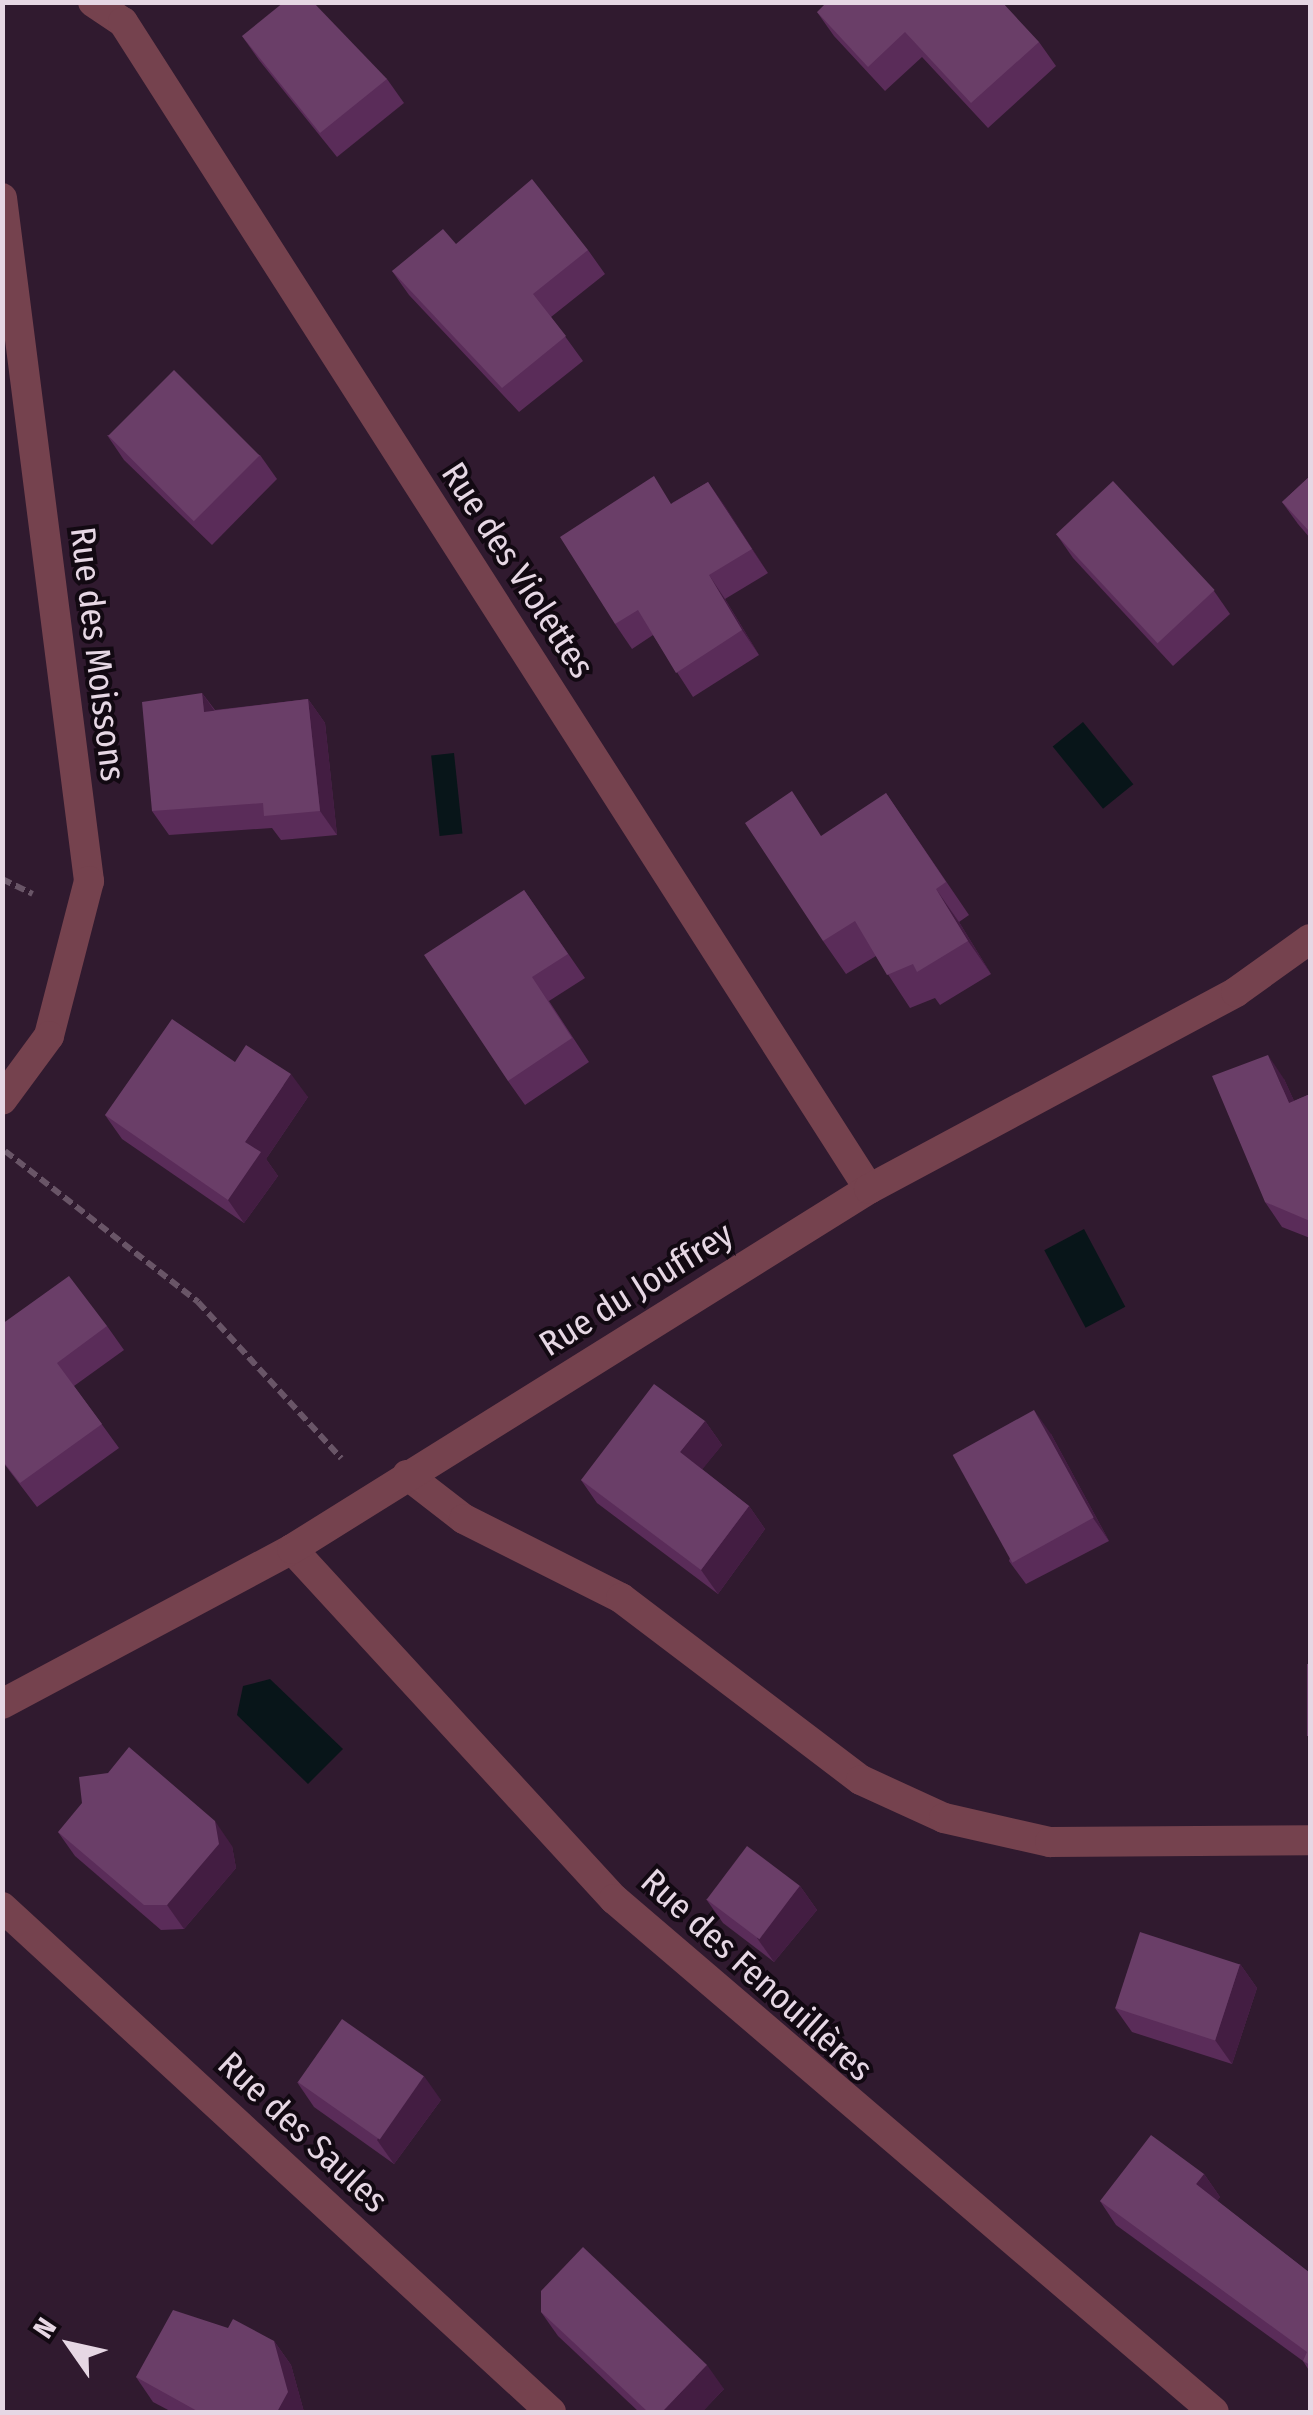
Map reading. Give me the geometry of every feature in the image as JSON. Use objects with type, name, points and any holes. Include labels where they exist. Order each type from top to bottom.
[{"type":"street","name":"Rue des Violettes","points":[[93,2],[123,22],[869,1189]]},
{"type":"street","name":"Rue des Moissons","points":[[2,198],[89,881],[48,1036],[2,1100]]},
{"type":"street","name":"Rue du Jouffrey","points":[[2,1704],[292,1549],[869,1189],[1236,992],[1310,939]]},
{"type":"street","points":[[406,1475],[464,1518],[621,1598],[862,1780],[944,1818],[1050,1842],[1310,1840]]},
{"type":"street","name":"Rue des Fenouillères","points":[[292,1549],[614,1899],[1214,2412]]},
{"type":"street","name":"Rue des Saules","points":[[2,1907],[551,2412]]},
{"type":"path","points":[[2,1149],[198,1302],[376,1496]]},
{"type":"shaded area","points":[[1083,722],[1133,784],[1103,809],[1053,747]]},
{"type":"shaded area","points":[[454,753],[462,834],[440,836],[431,755]]},
{"type":"shaded area","points":[[1084,1229],[1125,1307],[1086,1328],[1044,1250]]},
{"type":"shaded area","points":[[270,1679],[343,1749],[308,1784],[237,1715],[243,1686]]},
{"type":"building","points":[[284,2],[313,2],[387,79],[320,133],[242,36]]},
{"type":"building","points":[[827,2],[1002,2],[1039,42],[971,103],[905,32],[868,67],[817,12]]},
{"type":"building","points":[[532,179],[588,250],[533,294],[566,336],[502,388],[392,271],[443,229],[456,244]]},
{"type":"building","points":[[174,370],[260,456],[194,521],[108,436]]},
{"type":"building","points":[[654,476],[671,504],[708,482],[752,549],[709,575],[742,630],[676,673],[638,610],[615,624],[560,537]]},
{"type":"building","points":[[1310,476],[1310,532],[1282,502]]},
{"type":"building","points":[[1113,481],[1215,590],[1158,643],[1056,534]]},
{"type":"building","points":[[202,693],[204,712],[308,699],[320,811],[264,816],[263,803],[152,811],[142,702]]},
{"type":"building","points":[[792,791],[821,836],[886,793],[946,882],[936,889],[968,941],[917,972],[913,964],[887,975],[855,921],[823,941],[745,823]]},
{"type":"building","points":[[524,890],[568,954],[532,977],[572,1038],[508,1081],[424,955]]},
{"type":"building","points":[[172,1019],[235,1062],[246,1045],[291,1074],[245,1142],[261,1152],[228,1200],[105,1115]]},
{"type":"building","points":[[1268,1055],[1289,1103],[1310,1094],[1310,1221],[1265,1202],[1212,1076]]},
{"type":"building","points":[[69,1276],[107,1326],[57,1363],[102,1424],[20,1483],[2,1460],[2,1324]]},
{"type":"building","points":[[654,1384],[705,1421],[680,1452],[749,1506],[701,1570],[581,1480]]},
{"type":"building","points":[[1034,1410],[1094,1518],[1012,1563],[953,1455]]},
{"type":"building","points":[[1310,1664],[1310,1736],[1307,1736]]},
{"type":"building","points":[[129,1747],[215,1821],[219,1844],[167,1905],[144,1905],[58,1832],[82,1803],[79,1777],[108,1773]]},
{"type":"building","points":[[747,1846],[800,1886],[759,1939],[707,1900]]},
{"type":"building","points":[[1140,1932],[1240,1964],[1215,2041],[1115,2008]]},
{"type":"building","points":[[342,2019],[424,2076],[380,2139],[298,2082]]},
{"type":"building","points":[[1151,2135],[1204,2174],[1196,2184],[1310,2273],[1310,2365],[1303,2361],[1307,2352],[1100,2201]]},
{"type":"building","points":[[583,2247],[707,2365],[662,2412],[648,2412],[541,2312],[541,2291]]},
{"type":"building","points":[[173,2310],[228,2328],[233,2319],[274,2341],[288,2392],[277,2412],[199,2412],[136,2377]]}]
